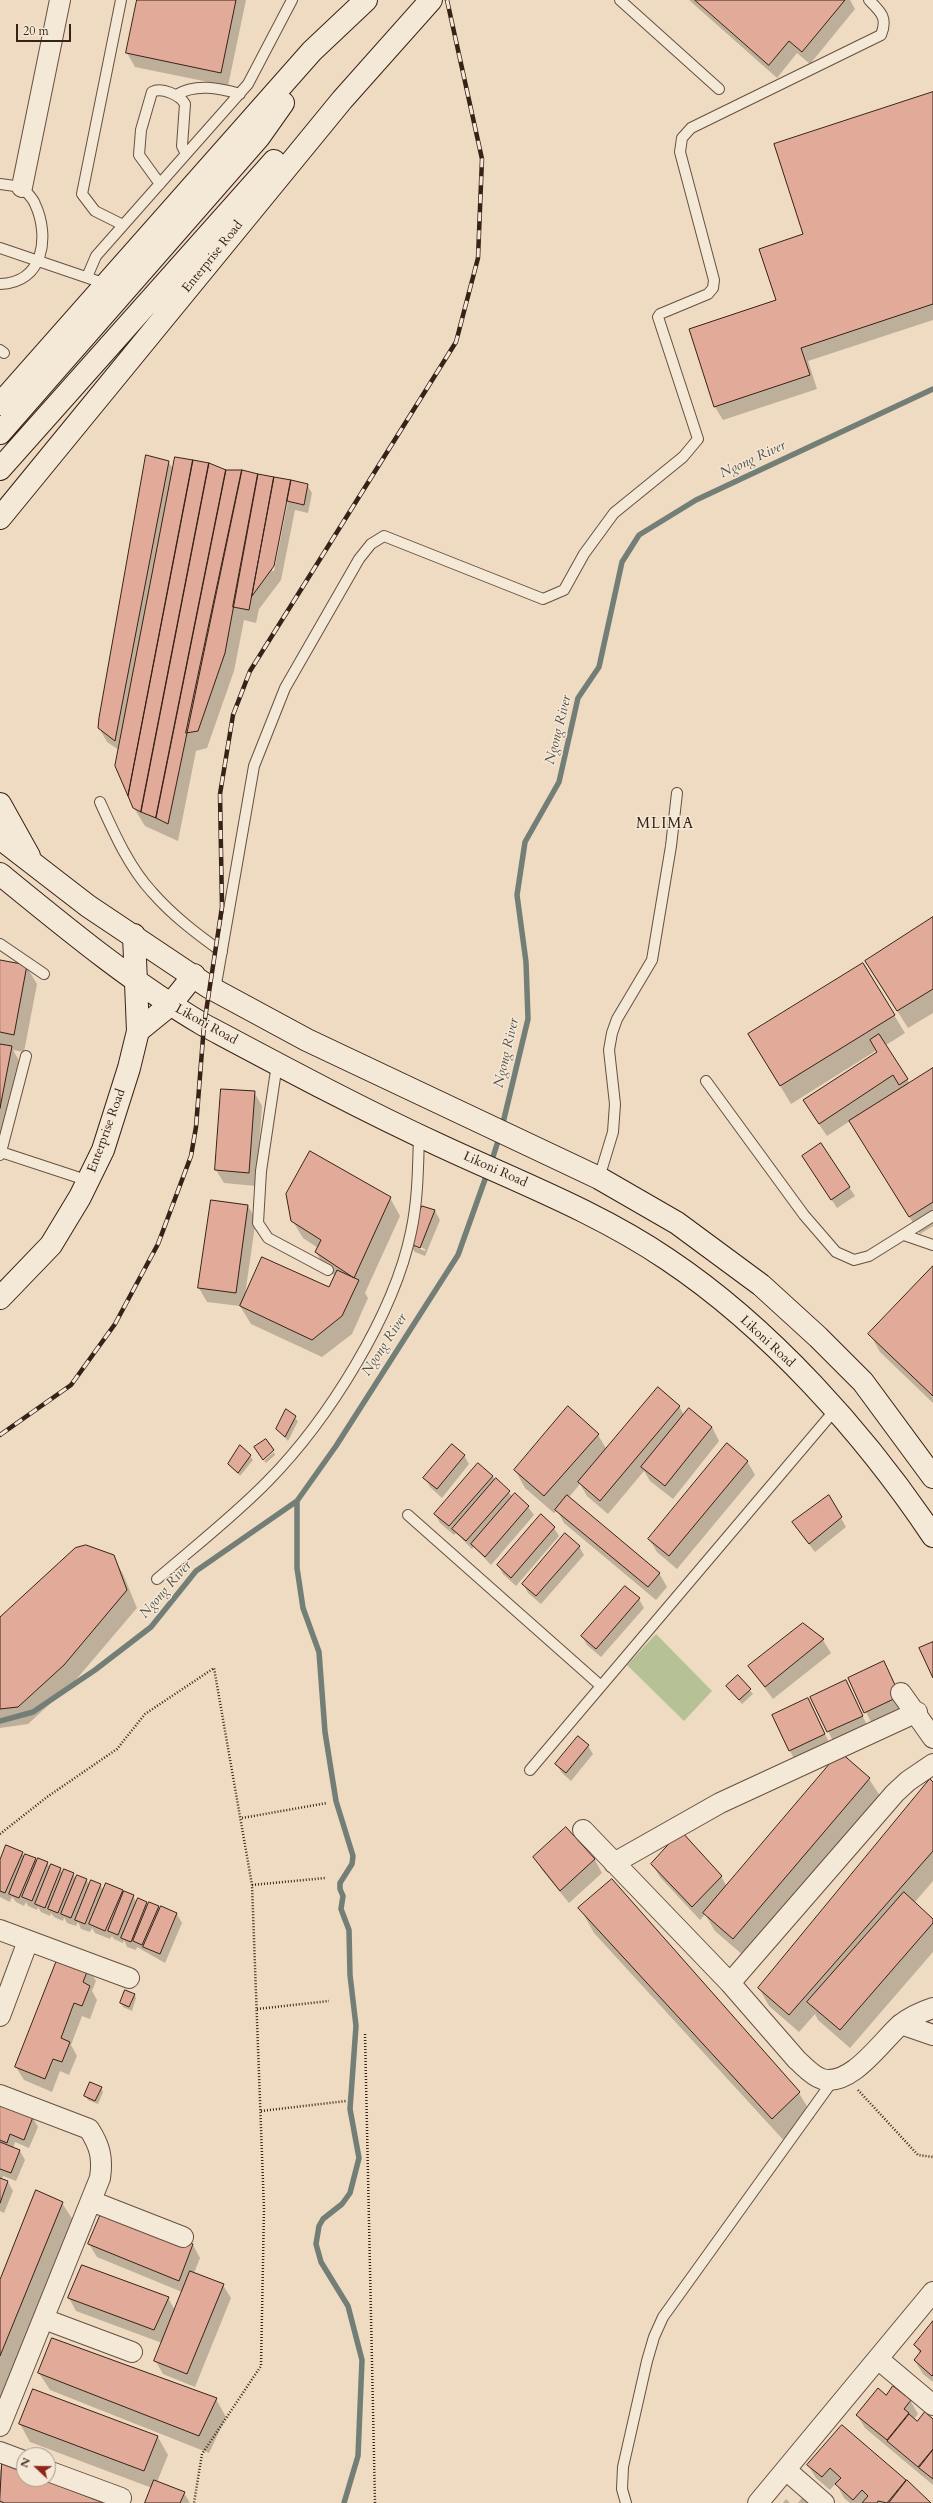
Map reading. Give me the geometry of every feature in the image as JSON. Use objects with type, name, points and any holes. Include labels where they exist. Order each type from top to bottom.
[{"type":"main road","points":[[0,404],[97,280],[312,51],[366,0]]},
{"type":"main road","name":"Enterprise Road","points":[[2,517],[342,100],[431,0]]},
{"type":"main road","points":[[0,433],[259,137],[283,102],[312,51]]},
{"type":"main road","points":[[0,469],[299,133],[342,100]]},
{"type":"main road","points":[[0,804],[34,864]]},
{"type":"main road","points":[[0,838],[88,906],[215,990],[307,1040],[526,1142],[599,1178],[678,1223],[761,1284],[818,1337],[863,1382],[933,1477]]},
{"type":"main road","name":"Likoni Road","points":[[0,874],[80,940],[170,1005],[277,1064],[439,1145],[604,1220],[667,1259],[728,1305],[793,1366],[835,1410],[904,1493],[933,1536]]},
{"type":"main road","name":"Enterprise Road","points":[[0,1298],[51,1245],[89,1181],[103,1150],[129,1068],[138,1031],[134,936]]},
{"type":"main road","points":[[138,1031],[170,1005],[194,975]]},
{"type":"street","points":[[22,187],[60,0]]},
{"type":"street","points":[[901,1693],[917,1712],[933,1738]]},
{"type":"street","points":[[614,1863],[720,1803],[917,1712]]},
{"type":"street","points":[[730,1983],[895,1793],[933,1764]]},
{"type":"street","points":[[583,1830],[730,1983],[809,2071],[821,2079],[840,2077],[866,2061],[901,2024],[918,2013],[933,2008]]},
{"type":"street","points":[[0,1930],[129,1978]]},
{"type":"street","points":[[0,2016],[28,1941]]},
{"type":"street","points":[[901,2024],[933,2035]]},
{"type":"street","points":[[0,2095],[89,2129],[101,2152],[102,2165],[100,2178],[0,2426]]},
{"type":"street","points":[[91,2201],[183,2237]]},
{"type":"street","points":[[758,2503],[933,2292]]},
{"type":"street","points":[[44,2319],[132,2352]]},
{"type":"street","points":[[878,2359],[933,2405]]},
{"type":"street","points":[[0,2452],[16,2459]]},
{"type":"street","points":[[786,2470],[824,2503]]},
{"type":"street","points":[[56,2474],[121,2498]]},
{"type":"lane","points":[[121,0],[82,194],[96,211],[123,225]]},
{"type":"lane","points":[[0,248],[97,280],[96,256],[240,94],[256,73],[292,0]]},
{"type":"lane","points":[[620,0],[719,89]]},
{"type":"lane","points":[[215,990],[254,766],[285,688],[359,559],[371,544],[384,536],[543,600],[564,590],[584,554],[614,513],[684,457],[698,439],[658,317],[660,314],[708,294],[713,288],[714,280],[680,152],[682,138],[691,128],[881,35],[886,25],[883,14],[869,0]]},
{"type":"lane","points":[[176,95],[189,87],[220,88],[240,94]]},
{"type":"lane","points":[[160,184],[139,155],[141,130],[152,92],[159,90],[176,95],[185,104],[182,146],[186,154]]},
{"type":"lane","points":[[0,184],[22,187],[35,203],[42,225],[43,242],[39,262],[22,277],[0,284]]},
{"type":"lane","points":[[599,1178],[613,1132],[615,1104],[609,1050],[612,1034],[617,1019],[652,960],[671,846],[677,793]]},
{"type":"lane","points":[[100,802],[121,847],[151,892],[177,918],[222,952]]},
{"type":"lane","points":[[0,944],[44,974]]},
{"type":"lane","points":[[26,1056],[1,1153],[89,1181]]},
{"type":"lane","points":[[277,1064],[261,1171],[258,1222],[268,1238],[328,1270]]},
{"type":"lane","points":[[706,1081],[804,1215],[836,1252],[854,1260],[869,1256],[933,1216]]},
{"type":"lane","points":[[157,1579],[268,1481],[305,1440],[335,1399],[379,1322],[402,1267],[411,1232],[418,1186],[419,1135]]},
{"type":"lane","points":[[904,1235],[933,1245]]},
{"type":"lane","points":[[530,1770],[835,1410]]},
{"type":"lane","points":[[408,1515],[601,1686]]},
{"type":"lane","points":[[626,2503],[622,2489],[623,2466],[647,2361],[660,2324],[840,2077]]},
{"type":"path","points":[[0,1834],[117,1749],[145,1714],[214,1668],[242,1818],[252,1884],[264,2209],[261,2366],[202,2454],[194,2503]]},
{"type":"path","points":[[242,1818],[326,1803]]},
{"type":"path","points":[[252,1884],[325,1878]]},
{"type":"path","points":[[257,2009],[329,2001]]},
{"type":"path","points":[[365,2034],[375,2503]]},
{"type":"path","points":[[840,2077],[918,2155],[933,2157]]},
{"type":"path","points":[[261,2111],[346,2101]]},
{"type":"green space","points":[[656,1634],[712,1691],[684,1721],[627,1665]]},
{"type":"building","points":[[137,0],[236,0],[221,73],[126,53]]},
{"type":"building","points":[[695,0],[845,0],[802,52],[789,41],[769,65]]},
{"type":"building","points":[[933,92],[933,304],[801,348],[810,375],[714,407],[689,329],[776,300],[759,249],[803,234],[774,144]]},
{"type":"building","points":[[146,455],[169,461],[115,741],[98,728],[99,718]]},
{"type":"building","points":[[175,457],[193,460],[128,796],[115,766]]},
{"type":"building","points":[[193,460],[209,463],[141,812],[133,808],[128,796]]},
{"type":"building","points":[[209,463],[226,470],[156,818],[141,812]]},
{"type":"building","points":[[226,470],[242,470],[168,824],[156,818]]},
{"type":"building","points":[[242,470],[258,474],[225,653],[198,731],[186,733]]},
{"type":"building","points":[[258,474],[274,477],[249,610],[233,607]]},
{"type":"building","points":[[274,477],[291,480],[274,566],[252,596]]},
{"type":"building","points":[[291,480],[308,484],[304,505],[287,501]]},
{"type":"building","points":[[933,917],[933,989],[897,1011],[865,961]]},
{"type":"building","points":[[0,960],[27,965],[14,1035],[0,1032]]},
{"type":"building","points":[[863,963],[895,1015],[780,1086],[748,1034]]},
{"type":"building","points":[[879,1034],[908,1079],[899,1085],[893,1075],[819,1124],[803,1100],[877,1052],[870,1040]]},
{"type":"building","points":[[0,1044],[12,1046],[0,1108]]},
{"type":"building","points":[[933,1068],[933,1202],[909,1217],[849,1121]]},
{"type":"building","points":[[221,1089],[255,1091],[249,1173],[215,1170]]},
{"type":"building","points":[[821,1143],[850,1187],[831,1200],[802,1156]]},
{"type":"building","points":[[310,1151],[391,1197],[354,1278],[315,1252],[321,1240],[291,1221],[286,1194]]},
{"type":"building","points":[[211,1200],[248,1205],[236,1293],[198,1288]]},
{"type":"building","points":[[422,1206],[435,1210],[420,1248],[408,1243]]},
{"type":"building","points":[[262,1257],[329,1287],[337,1270],[359,1280],[342,1316],[312,1340],[240,1306]]},
{"type":"building","points":[[933,1266],[933,1396],[868,1334]]},
{"type":"building","points":[[658,1387],[680,1406],[600,1501],[578,1482]]},
{"type":"building","points":[[568,1406],[599,1434],[544,1496],[514,1470]]},
{"type":"building","points":[[689,1408],[712,1427],[665,1486],[641,1467]]},
{"type":"building","points":[[286,1409],[296,1416],[285,1437],[276,1429]]},
{"type":"building","points":[[266,1439],[274,1450],[263,1460],[254,1447]]},
{"type":"building","points":[[727,1443],[748,1461],[669,1556],[648,1539]]},
{"type":"building","points":[[452,1444],[465,1455],[437,1489],[423,1478]]},
{"type":"building","points":[[240,1445],[251,1455],[238,1473],[228,1464]]},
{"type":"building","points":[[478,1463],[493,1476],[449,1526],[434,1514]]},
{"type":"building","points":[[496,1478],[510,1491],[466,1541],[452,1529]]},
{"type":"building","points":[[515,1493],[529,1506],[485,1557],[471,1544]]},
{"type":"building","points":[[567,1495],[660,1573],[648,1587],[555,1510]]},
{"type":"building","points":[[829,1495],[842,1517],[809,1544],[792,1522]]},
{"type":"building","points":[[541,1514],[555,1527],[511,1578],[497,1565]]},
{"type":"building","points":[[565,1533],[580,1546],[536,1596],[522,1584]]},
{"type":"building","points":[[86,1545],[114,1555],[127,1590],[64,1665],[18,1707],[0,1709],[0,1617],[75,1548]]},
{"type":"building","points":[[625,1586],[640,1598],[596,1649],[581,1636]]},
{"type":"building","points":[[803,1623],[824,1639],[765,1687],[748,1666]]},
{"type":"building","points":[[933,1642],[933,1678],[919,1648]]},
{"type":"building","points":[[884,1661],[900,1696],[864,1713],[848,1678]]},
{"type":"building","points":[[738,1675],[751,1689],[739,1700],[726,1686]]},
{"type":"building","points":[[846,1680],[863,1716],[827,1732],[810,1697]]},
{"type":"building","points":[[808,1698],[825,1734],[789,1751],[772,1715]]},
{"type":"building","points":[[578,1736],[589,1745],[566,1773],[555,1764]]},
{"type":"building","points":[[840,1752],[870,1778],[733,1939],[703,1913]]},
{"type":"building","points":[[930,1779],[933,1782],[933,1851],[789,2015],[758,1988]]},
{"type":"building","points":[[566,1827],[595,1859],[560,1891],[533,1857]]},
{"type":"building","points":[[681,1831],[722,1876],[692,1907],[651,1864]]},
{"type":"building","points":[[6,1845],[23,1852],[5,1893],[0,1891],[0,1860]]},
{"type":"building","points":[[25,1854],[36,1858],[19,1898],[9,1894]]},
{"type":"building","points":[[38,1858],[48,1862],[32,1901],[22,1897]]},
{"type":"building","points":[[51,1864],[61,1868],[45,1908],[35,1904]]},
{"type":"building","points":[[64,1869],[74,1873],[58,1913],[48,1909]]},
{"type":"building","points":[[77,1875],[87,1879],[71,1918],[61,1914]]},
{"type":"building","points":[[612,1879],[800,2092],[772,2119],[578,1908]]},
{"type":"building","points":[[91,1880],[101,1884],[85,1924],[75,1920]]},
{"type":"building","points":[[106,1883],[123,1890],[105,1931],[89,1924]]},
{"type":"building","points":[[124,1891],[134,1895],[118,1935],[108,1931]]},
{"type":"building","points":[[904,1892],[933,1919],[933,1923],[840,2030],[807,2002]]},
{"type":"building","points":[[138,1898],[147,1902],[131,1942],[121,1938]]},
{"type":"building","points":[[149,1902],[159,1906],[142,1945],[133,1941]]},
{"type":"building","points":[[161,1906],[177,1913],[160,1954],[143,1947]]},
{"type":"building","points":[[59,1955],[89,1967],[83,1982],[90,1986],[82,2006],[74,2003],[61,2038],[70,2042],[62,2062],[53,2059],[45,2079],[15,2067]]},
{"type":"building","points":[[125,1990],[135,1994],[129,2007],[120,2003]]},
{"type":"building","points":[[90,2082],[102,2087],[95,2101],[84,2096]]},
{"type":"building","points":[[0,2104],[33,2117],[24,2140],[10,2134],[7,2143],[0,2140]]},
{"type":"building","points":[[0,2142],[20,2150],[11,2173],[0,2169]]},
{"type":"building","points":[[0,2178],[8,2181],[0,2203]]},
{"type":"building","points":[[36,2190],[63,2202],[0,2356],[0,2280]]},
{"type":"building","points":[[103,2209],[193,2244],[179,2281],[88,2244]]},
{"type":"building","points":[[82,2265],[169,2297],[154,2330],[68,2298]]},
{"type":"building","points":[[190,2271],[224,2284],[187,2374],[154,2361]]},
{"type":"building","points":[[933,2321],[932,2376],[914,2360],[921,2351],[914,2345]]},
{"type":"building","points":[[52,2338],[217,2398],[199,2436],[38,2373]]},
{"type":"building","points":[[893,2386],[911,2400],[904,2409],[909,2413],[887,2440],[856,2415],[878,2388],[886,2395]]},
{"type":"building","points":[[33,2389],[158,2436],[144,2471],[19,2424]]},
{"type":"building","points":[[925,2412],[933,2419],[933,2449],[918,2467],[887,2441],[909,2414],[917,2421]]},
{"type":"building","points":[[842,2425],[906,2480],[887,2503],[878,2501],[877,2503],[862,2503],[868,2496],[862,2490],[853,2500],[835,2484],[841,2478],[830,2468],[822,2477],[807,2465]]},
{"type":"building","points":[[933,2450],[933,2479],[919,2468]]},
{"type":"building","points":[[2,2464],[16,2469],[16,2487],[56,2487],[56,2484],[104,2503],[4,2503],[0,2501]]},
{"type":"building","points":[[154,2480],[185,2492],[180,2503],[145,2503]]},
{"type":"building","points":[[907,2480],[931,2503],[889,2503]]},
{"type":"waterway","name":"Ngong River","points":[[502,1127],[528,1019],[526,962],[517,895],[525,842],[559,782],[578,698],[599,667],[622,562],[639,535],[696,500],[933,389]]},
{"type":"waterway","name":"Ngong River","points":[[491,1163],[500,1135]]},
{"type":"waterway","name":"Ngong River","points":[[0,1721],[33,1712],[95,1670],[151,1627],[196,1571],[297,1501],[336,1446],[458,1255],[488,1171]]},
{"type":"waterway","points":[[297,1501],[297,1568],[303,1608],[319,1652],[325,1732],[336,1801],[353,1856],[352,1864],[340,1883],[340,1889],[343,1896],[341,1909],[349,1930],[350,1975],[356,2026],[350,2109],[359,2158],[350,2193],[342,2204],[323,2219],[319,2226],[316,2244],[321,2262],[348,2306],[362,2360],[358,2456],[344,2503]]},
{"type":"railway","points":[[0,1435],[71,1385],[115,1324],[158,1244],[191,1156],[196,1127],[204,1025],[222,907],[220,794],[233,715],[250,671],[456,342],[478,258],[482,159],[447,0]]},
{"type":"district","name":"MLIMA","points":[[665,825]]}]
